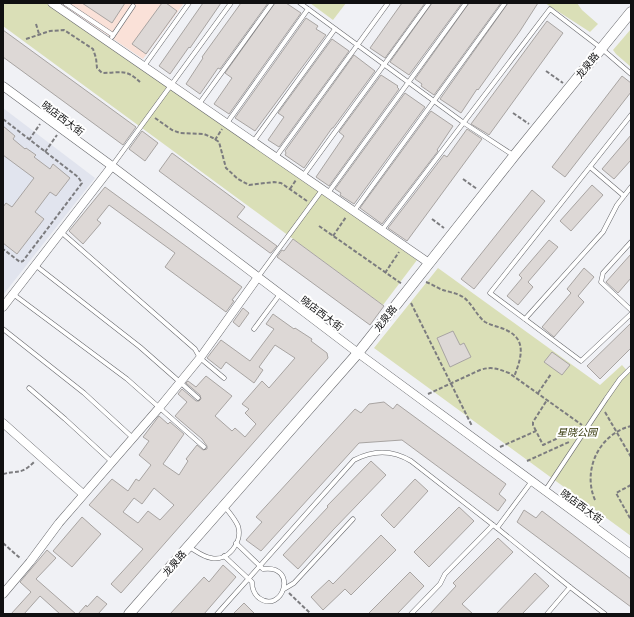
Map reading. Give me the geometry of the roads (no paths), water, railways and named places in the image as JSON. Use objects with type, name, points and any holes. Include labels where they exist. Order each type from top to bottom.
[{"type":"street","points":[[53,3],[111,39],[143,66],[429,263]]},
{"type":"street","name":"龙泉路","points":[[129,614],[358,353],[535,129],[631,12]]},
{"type":"street","name":"晓店西大街","points":[[3,86],[112,166],[358,353],[631,554]]},
{"type":"street","points":[[3,307],[112,166]]},
{"type":"street","points":[[3,594],[28,565],[59,523],[83,494],[159,408],[200,358],[258,277]]},
{"type":"street","points":[[3,422],[83,494]]},
{"type":"lane","points":[[65,3],[111,39],[133,6]]},
{"type":"lane","points":[[143,66],[189,3]]},
{"type":"lane","points":[[112,166],[231,3]]},
{"type":"lane","points":[[199,104],[272,3]]},
{"type":"lane","points":[[300,3],[464,123],[514,156]]},
{"type":"lane","points":[[276,157],[388,3]]},
{"type":"lane","points":[[303,176],[429,3]]},
{"type":"lane","points":[[258,277],[311,204],[325,192],[409,82],[466,3]]},
{"type":"lane","points":[[353,210],[505,3]]},
{"type":"lane","points":[[382,230],[550,8],[601,48],[631,74]]},
{"type":"lane","points":[[227,124],[308,9]]},
{"type":"lane","points":[[253,142],[335,28]]},
{"type":"lane","points":[[631,115],[490,293],[580,361],[631,314]]},
{"type":"lane","points":[[590,167],[624,196]]},
{"type":"lane","points":[[525,319],[603,232],[618,205],[631,187]]},
{"type":"lane","points":[[61,232],[195,349],[200,358],[224,378]]},
{"type":"lane","points":[[631,242],[603,273],[601,282],[631,310]]},
{"type":"lane","points":[[35,265],[140,347],[198,398]]},
{"type":"lane","points":[[13,294],[126,380],[204,447]]},
{"type":"lane","points":[[254,329],[280,294]]},
{"type":"lane","points":[[3,329],[84,392],[133,438]]},
{"type":"lane","points":[[545,491],[620,379],[631,368]]},
{"type":"lane","points":[[29,388],[112,462]]},
{"type":"lane","points":[[217,614],[354,460],[364,455],[389,452],[402,455],[411,461],[605,614]]},
{"type":"lane","points":[[411,614],[440,584],[445,574],[495,526],[532,481]]},
{"type":"lane","points":[[188,546],[200,554],[211,558],[220,558],[229,553],[239,537],[238,527],[235,520],[224,506]]},
{"type":"lane","points":[[284,589],[294,583],[353,520]]},
{"type":"lane","points":[[224,556],[249,578],[252,582],[254,593],[262,600],[267,601],[276,599],[282,594],[284,589],[284,579],[281,574],[275,569],[263,569],[236,543]]},
{"type":"lane","points":[[547,614],[570,587]]},
{"type":"park label","name":"星晓公园","points":[[577,432]]}]
